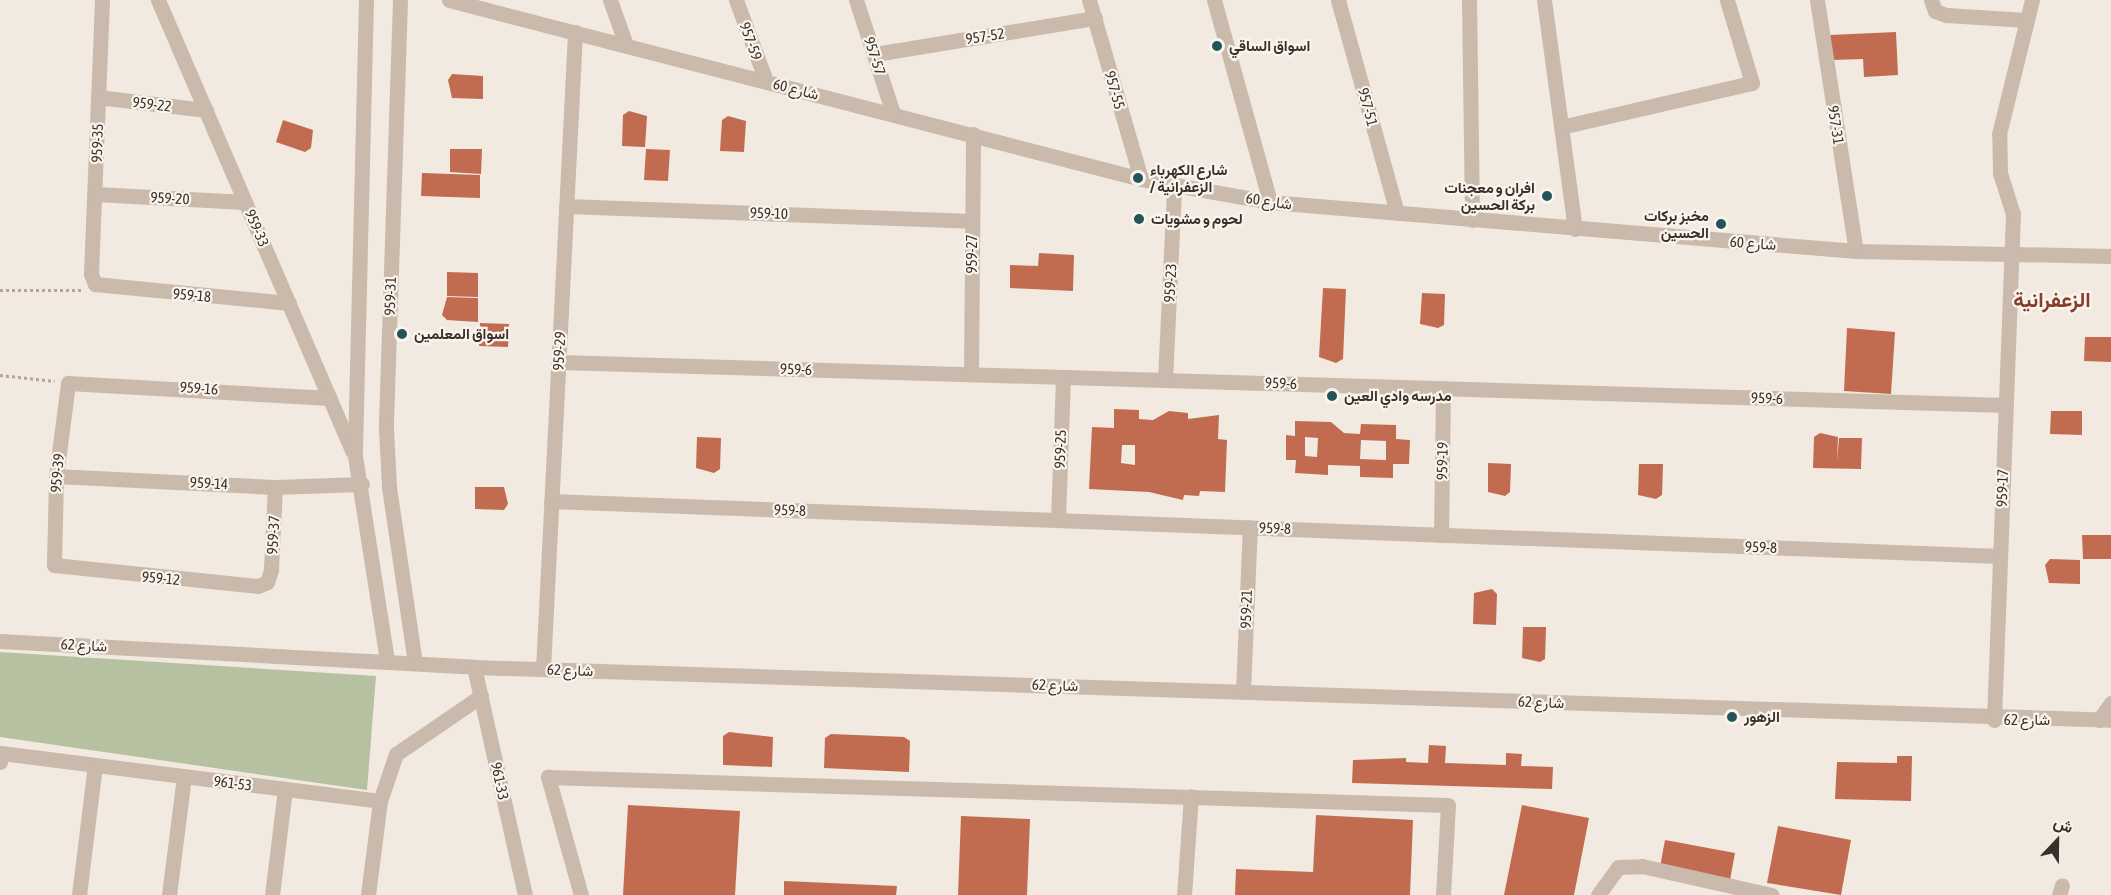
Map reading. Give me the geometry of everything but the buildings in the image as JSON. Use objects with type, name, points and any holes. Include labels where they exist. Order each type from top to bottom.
[{"type":"street","name":"959-35","points":[[95,284],[95,194],[102,0]]},
{"type":"street","name":"959-33","points":[[158,0],[355,456]]},
{"type":"street","name":"959-31","points":[[366,0],[355,456],[362,484],[387,661]]},
{"type":"street","name":"959-31","points":[[400,0],[386,429],[388,487],[415,663]]},
{"type":"street","name":"شارع 60","points":[[449,0],[488,5],[575,32],[1141,179],[1270,202],[1575,229],[1856,250],[2010,256],[2111,256]]},
{"type":"street","points":[[610,0],[626,45]]},
{"type":"street","name":"957-59","points":[[736,0],[766,81]]},
{"type":"street","name":"957-57","points":[[856,0],[893,113]]},
{"type":"street","name":"957-55","points":[[1089,0],[1141,179]]},
{"type":"street","points":[[1214,0],[1270,202]]},
{"type":"street","name":"957-51","points":[[1338,0],[1397,213]]},
{"type":"street","points":[[1469,0],[1472,220]]},
{"type":"street","points":[[1544,0],[1575,229]]},
{"type":"street","points":[[1562,127],[1752,83],[1727,0]]},
{"type":"street","name":"957-31","points":[[1817,0],[1856,250]]},
{"type":"street","points":[[1931,0],[1935,11],[1946,15],[2027,20]]},
{"type":"street","name":"959-17","points":[[1994,720],[2013,214],[2000,173],[1999,134],[2032,0]]},
{"type":"street","name":"957-52","points":[[875,54],[1095,18]]},
{"type":"street","name":"959-29","points":[[543,669],[575,32]]},
{"type":"street","name":"959-22","points":[[98,97],[206,110]]},
{"type":"street","name":"959-27","points":[[971,374],[973,134]]},
{"type":"street","name":"959-23","points":[[1165,380],[1174,186]]},
{"type":"street","name":"959-20","points":[[95,194],[245,202]]},
{"type":"street","name":"959-10","points":[[566,206],[972,221]]},
{"type":"street","name":"959-18","points":[[95,284],[289,303]]},
{"type":"street","name":"959-6","points":[[558,362],[2005,405]]},
{"type":"street","name":"959-25","points":[[1058,520],[1063,377]]},
{"type":"street","name":"959-16","points":[[68,383],[330,398]]},
{"type":"street","name":"959-39","points":[[54,565],[56,476],[68,383]]},
{"type":"street","name":"959-19","points":[[1441,535],[1443,388]]},
{"type":"street","name":"959-14","points":[[56,476],[276,487],[362,484]]},
{"type":"street","name":"959-37","points":[[267,582],[276,487]]},
{"type":"street","name":"959-8","points":[[551,501],[2000,556]]},
{"type":"street","name":"959-21","points":[[1243,691],[1250,527]]},
{"type":"street","name":"959-12","points":[[54,565],[258,586],[267,582]]},
{"type":"street","name":"شارع 62","points":[[0,641],[474,667],[1243,691],[1994,720],[2105,720]]},
{"type":"street","name":"961-33","points":[[474,667],[525,895]]},
{"type":"street","points":[[368,895],[380,801],[396,754],[481,696]]},
{"type":"street","points":[[2105,720],[2111,703]]},
{"type":"street","name":"961-53","points":[[0,756],[95,765],[380,801]]},
{"type":"street","points":[[79,895],[95,765]]},
{"type":"street","points":[[169,895],[184,776]]},
{"type":"street","points":[[581,895],[548,777],[1448,806],[1443,895]]},
{"type":"street","points":[[272,895],[285,789]]},
{"type":"street","points":[[1184,895],[1191,796]]},
{"type":"street","points":[[1598,895],[1618,867],[1642,866],[1772,895]]},
{"type":"path","points":[[0,290],[76,292],[95,284]]},
{"type":"path","points":[[0,375],[68,383]]},
{"type":"green space","points":[[0,652],[376,676],[367,790],[0,737]]},
{"type":"place","name":"اسواق الساقي","points":[[1217,46]]},
{"type":"place","name":"شارع الكهرباء / الزعفرانية","points":[[1138,178]]},
{"type":"place","name":"افران و معجنات بركة الحسين","points":[[1547,196]]},
{"type":"place","name":"لحوم و مشويات","points":[[1139,219]]},
{"type":"place","name":"مخبز بركات الحسين","points":[[1721,224]]},
{"type":"place","name":"اسواق المعلمين","points":[[402,334]]},
{"type":"place","name":"مدرسه وادي العين","points":[[1332,396]]},
{"type":"place","name":"الزهور","points":[[1732,717]]},
{"type":"district","name":"الزعفرانية","points":[[2052,299]]}]
